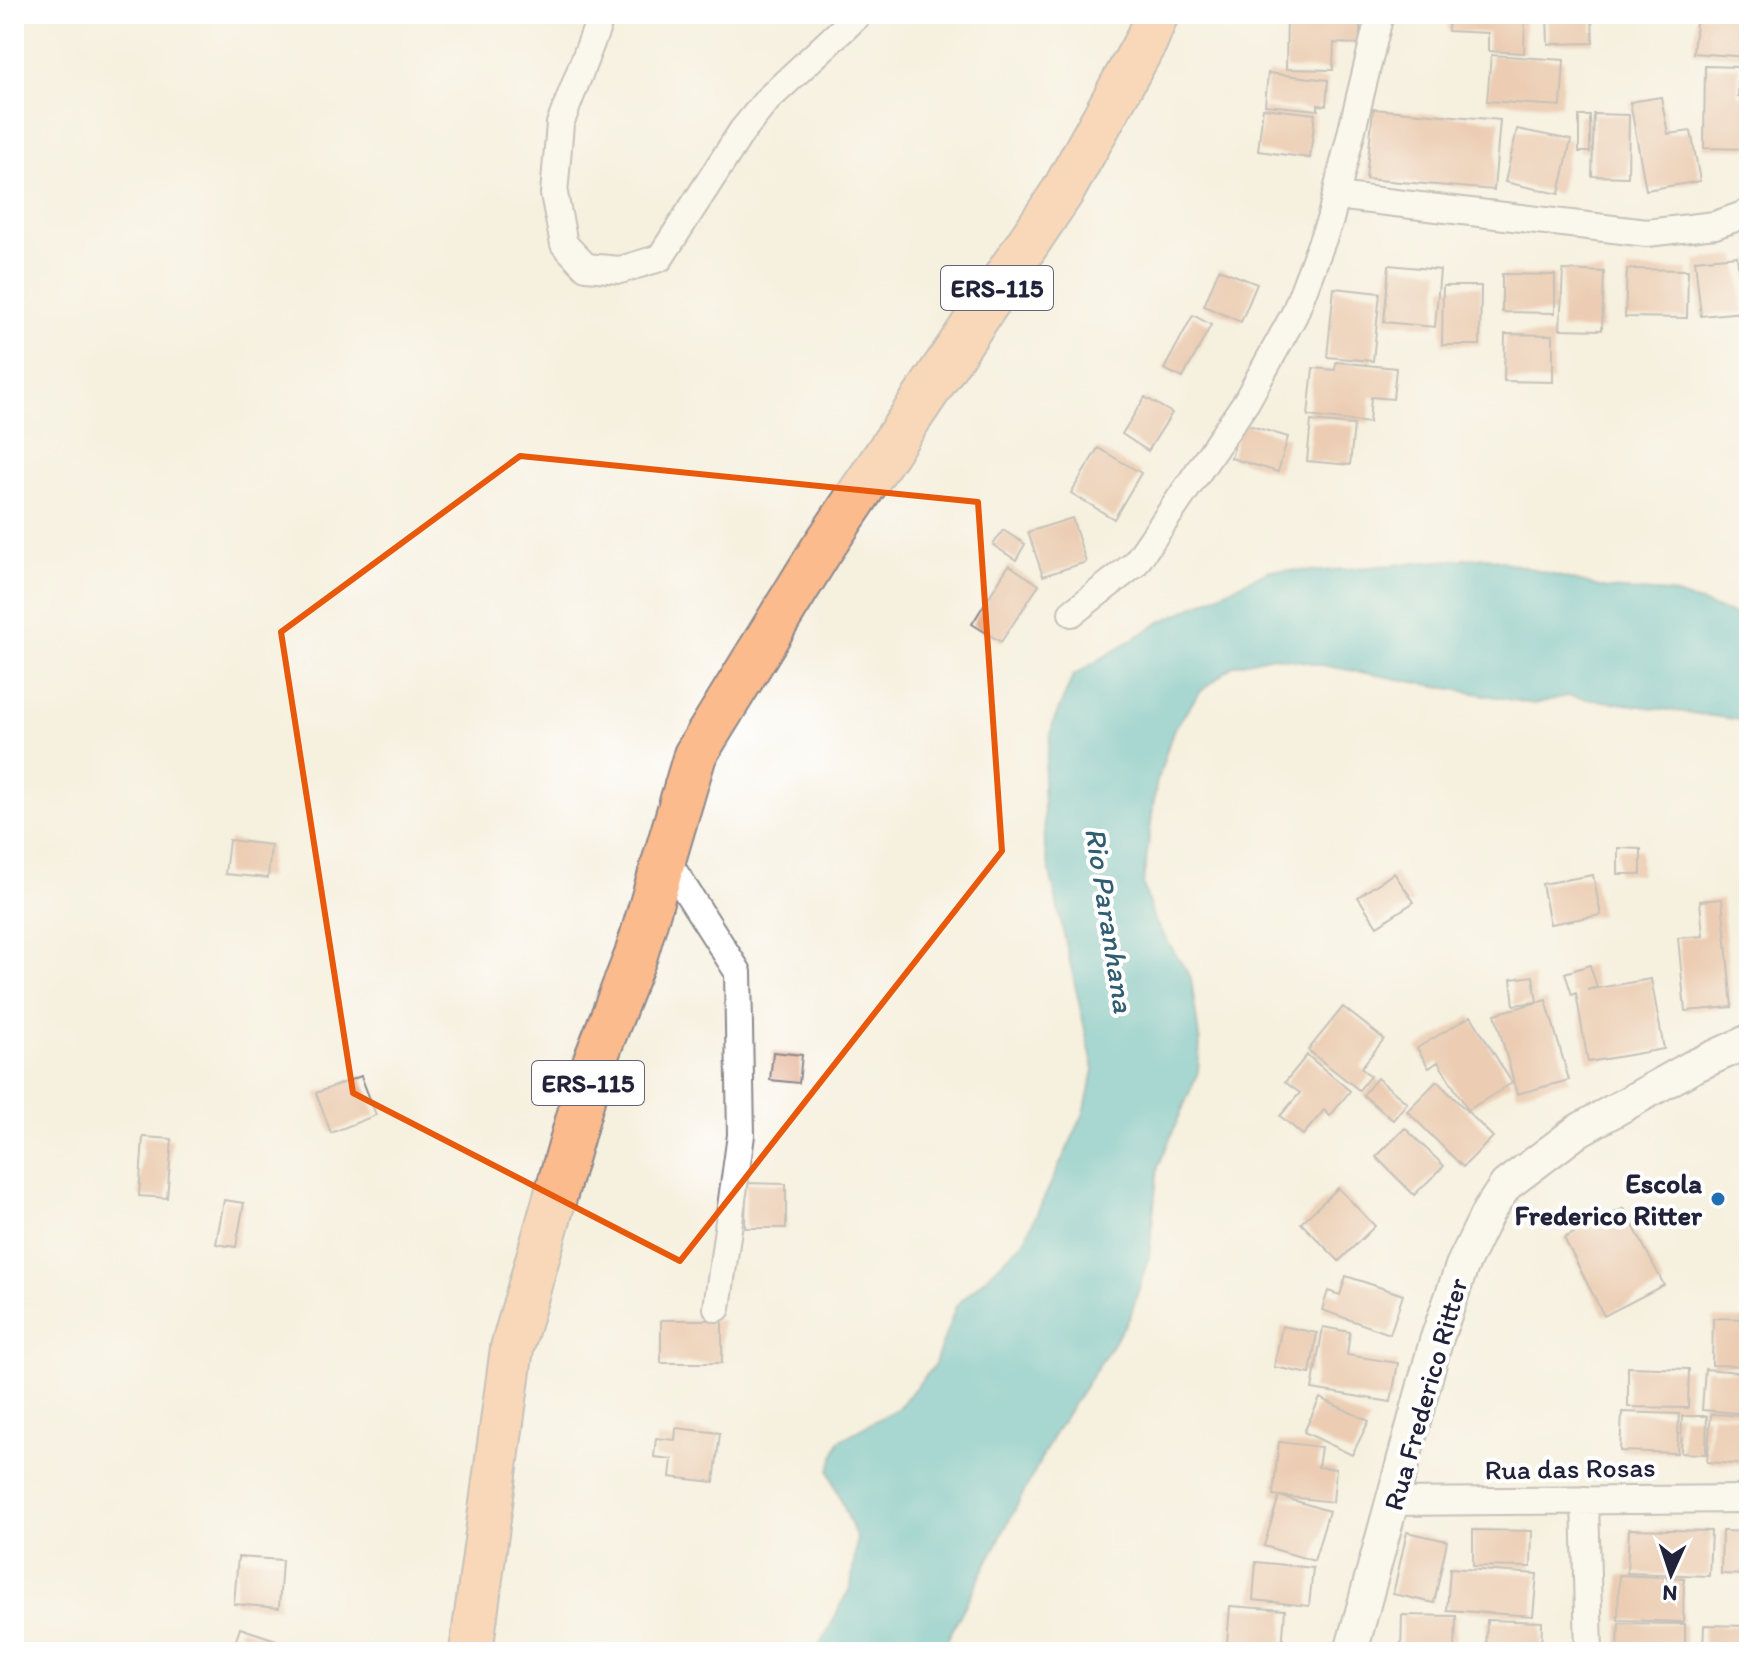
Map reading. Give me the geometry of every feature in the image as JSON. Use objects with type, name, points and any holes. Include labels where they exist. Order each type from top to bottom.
[{"type":"main road","name":"ERS-115","points":[[471,1652],[512,1348],[592,1068],[636,955],[695,755],[820,552],[1063,191],[1146,41],[1157,14]]},
{"type":"street","points":[[602,14],[560,124],[554,194],[564,244],[586,267],[620,270],[660,258],[742,131],[768,99],[859,14]]},
{"type":"street","points":[[1072,613],[1135,564],[1246,402],[1294,315],[1336,196],[1380,14]]},
{"type":"street","points":[[1336,196],[1647,233],[1715,225],[1749,213]]},
{"type":"street","points":[[666,859],[738,972],[741,1135],[717,1308]]},
{"type":"street","name":"Rua Frederico Ritter","points":[[1351,1652],[1436,1341],[1457,1281],[1488,1212],[1506,1185],[1579,1130],[1692,1067],[1749,1041]]},
{"type":"street","name":"Rua das Rosas","points":[[1392,1502],[1749,1499]]},
{"type":"street","points":[[1585,1500],[1589,1652]]},
{"type":"highlighted area","points":[[520,456],[978,502],[1002,851],[680,1261],[353,1093],[281,632]]},
{"type":"water","name":"Rio Paranhana","points":[[1487,557],[1607,589],[1670,593],[1737,615],[1749,615],[1749,721],[1567,696],[1534,704],[1273,656],[1234,665],[1200,692],[1173,731],[1156,785],[1143,884],[1154,920],[1191,978],[1200,1044],[1198,1072],[1158,1167],[1149,1256],[1130,1317],[1054,1434],[941,1652],[817,1652],[851,1586],[857,1539],[829,1471],[839,1441],[898,1408],[934,1366],[956,1306],[1024,1241],[1084,1113],[1094,1070],[1045,850],[1043,779],[1053,723],[1073,676],[1159,623],[1270,570],[1322,571]]},
{"type":"building","points":[[1287,14],[1360,14],[1360,44],[1334,43],[1333,70],[1286,69]]},
{"type":"building","points":[[1449,14],[1525,14],[1524,53],[1488,51],[1488,33],[1448,31]]},
{"type":"building","points":[[1547,14],[1592,14],[1593,43],[1548,44]]},
{"type":"building","points":[[1697,14],[1749,15],[1749,57],[1693,53]]},
{"type":"building","points":[[1491,55],[1564,60],[1561,106],[1487,101]]},
{"type":"building","points":[[1705,66],[1739,67],[1738,96],[1749,96],[1749,149],[1704,148]]},
{"type":"building","points":[[1268,73],[1328,80],[1326,106],[1318,105],[1318,110],[1265,105]]},
{"type":"building","points":[[1661,97],[1668,134],[1691,131],[1700,181],[1646,190],[1630,102]]},
{"type":"building","points":[[1263,108],[1315,114],[1310,158],[1258,151]]},
{"type":"building","points":[[1373,109],[1500,120],[1494,190],[1366,179]]},
{"type":"building","points":[[1594,114],[1629,115],[1628,177],[1592,176]]},
{"type":"building","points":[[1579,116],[1590,116],[1590,152],[1579,152]]},
{"type":"building","points":[[1517,129],[1571,140],[1559,194],[1505,182]]},
{"type":"building","points":[[1737,256],[1743,312],[1701,316],[1695,260]]},
{"type":"building","points":[[1389,265],[1440,270],[1435,327],[1384,322]]},
{"type":"building","points":[[1219,269],[1257,284],[1241,322],[1204,306]]},
{"type":"building","points":[[1627,269],[1688,270],[1687,318],[1625,317]]},
{"type":"building","points":[[1563,270],[1604,272],[1602,330],[1560,329]]},
{"type":"building","points":[[1502,274],[1555,275],[1555,313],[1502,312]]},
{"type":"building","points":[[1443,286],[1481,286],[1480,345],[1442,345]]},
{"type":"building","points":[[1334,288],[1380,293],[1373,361],[1327,357]]},
{"type":"building","points":[[1193,315],[1211,325],[1183,378],[1164,369]]},
{"type":"building","points":[[1505,334],[1553,335],[1553,382],[1504,381]]},
{"type":"building","points":[[1336,362],[1396,368],[1393,399],[1371,397],[1369,423],[1308,416],[1313,368],[1335,370]]},
{"type":"building","points":[[1145,397],[1172,413],[1148,451],[1122,434]]},
{"type":"building","points":[[1311,421],[1354,425],[1350,465],[1307,461]]},
{"type":"building","points":[[1241,423],[1288,437],[1278,472],[1231,458]]},
{"type":"building","points":[[1098,448],[1141,473],[1114,519],[1071,493]]},
{"type":"building","points":[[1072,518],[1086,562],[1043,576],[1028,532]]},
{"type":"building","points":[[1003,530],[1025,544],[1016,560],[993,545]]},
{"type":"building","points":[[1009,565],[1039,585],[1001,642],[972,624]]},
{"type":"building","points":[[229,840],[271,845],[268,878],[225,874]]},
{"type":"building","points":[[1618,848],[1641,849],[1641,874],[1618,874]]},
{"type":"building","points":[[1394,873],[1414,902],[1377,926],[1358,897]]},
{"type":"building","points":[[1593,875],[1601,915],[1550,924],[1542,884]]},
{"type":"building","points":[[1722,899],[1732,1007],[1685,1011],[1678,938],[1703,936],[1700,901]]},
{"type":"building","points":[[1590,965],[1597,987],[1587,990],[1651,979],[1664,1049],[1588,1062],[1576,993],[1572,995],[1565,973]]},
{"type":"building","points":[[1533,976],[1537,1002],[1514,1005],[1511,979]]},
{"type":"building","points":[[1546,1000],[1569,1080],[1517,1094],[1495,1014]]},
{"type":"building","points":[[1343,1007],[1384,1039],[1361,1068],[1370,1076],[1359,1090],[1308,1050]]},
{"type":"building","points":[[1471,1016],[1512,1083],[1468,1110],[1438,1062],[1429,1068],[1417,1048]]},
{"type":"building","points":[[773,1052],[802,1055],[799,1083],[770,1080]]},
{"type":"building","points":[[1307,1055],[1350,1091],[1330,1116],[1324,1110],[1303,1135],[1280,1116],[1300,1093],[1285,1082]]},
{"type":"building","points":[[361,1076],[376,1115],[331,1133],[316,1093]]},
{"type":"building","points":[[1377,1078],[1407,1103],[1393,1120],[1363,1095]]},
{"type":"building","points":[[1437,1081],[1493,1137],[1463,1167],[1407,1111]]},
{"type":"building","points":[[1405,1128],[1444,1166],[1414,1195],[1376,1157]]},
{"type":"building","points":[[143,1137],[172,1139],[167,1198],[139,1196]]},
{"type":"building","points":[[746,1183],[786,1184],[786,1228],[745,1228]]},
{"type":"building","points":[[1338,1188],[1375,1226],[1339,1261],[1301,1223]]},
{"type":"building","points":[[224,1200],[244,1203],[236,1247],[216,1244]]},
{"type":"building","points":[[1624,1208],[1664,1285],[1604,1316],[1564,1238]]},
{"type":"building","points":[[1346,1276],[1403,1295],[1390,1334],[1322,1310],[1328,1291],[1340,1295]]},
{"type":"building","points":[[1713,1318],[1749,1319],[1749,1366],[1712,1365]]},
{"type":"building","points":[[661,1320],[722,1320],[722,1363],[661,1363]]},
{"type":"building","points":[[1282,1326],[1317,1333],[1310,1374],[1274,1367]]},
{"type":"building","points":[[1323,1327],[1350,1332],[1347,1355],[1398,1363],[1391,1402],[1312,1389]]},
{"type":"building","points":[[1628,1367],[1689,1369],[1688,1408],[1628,1407]]},
{"type":"building","points":[[1705,1369],[1749,1373],[1749,1414],[1702,1410]]},
{"type":"building","points":[[1320,1398],[1369,1421],[1352,1455],[1304,1432]]},
{"type":"building","points":[[1622,1412],[1679,1414],[1677,1453],[1620,1451]]},
{"type":"building","points":[[1711,1414],[1749,1416],[1749,1465],[1707,1462]]},
{"type":"building","points":[[1682,1416],[1707,1416],[1706,1454],[1681,1453]]},
{"type":"building","points":[[676,1428],[720,1433],[714,1482],[670,1477],[672,1459],[654,1457],[656,1438],[675,1440]]},
{"type":"building","points":[[1279,1442],[1321,1447],[1318,1467],[1336,1469],[1333,1502],[1273,1495]]},
{"type":"building","points":[[1279,1496],[1329,1511],[1314,1561],[1264,1546]]},
{"type":"building","points":[[1629,1529],[1711,1531],[1709,1576],[1627,1573]]},
{"type":"building","points":[[1473,1530],[1532,1531],[1531,1567],[1473,1566]]},
{"type":"building","points":[[1722,1531],[1749,1532],[1749,1575],[1721,1574]]},
{"type":"building","points":[[1407,1532],[1447,1541],[1434,1603],[1393,1594]]},
{"type":"building","points":[[238,1557],[282,1560],[279,1608],[234,1604]]},
{"type":"building","points":[[1256,1562],[1313,1568],[1309,1606],[1253,1600]]},
{"type":"building","points":[[1450,1568],[1537,1574],[1533,1616],[1447,1610]]},
{"type":"building","points":[[1619,1575],[1684,1578],[1683,1622],[1618,1620]]},
{"type":"building","points":[[1230,1606],[1285,1610],[1282,1648],[1227,1644]]},
{"type":"building","points":[[1402,1615],[1456,1616],[1455,1652],[1401,1652]]},
{"type":"building","points":[[1487,1620],[1542,1622],[1541,1652],[1486,1652]]},
{"type":"building","points":[[1619,1623],[1685,1624],[1685,1652],[1618,1652]]},
{"type":"building","points":[[1704,1625],[1749,1626],[1749,1652],[1703,1652]]},
{"type":"building","points":[[240,1628],[276,1640],[272,1652],[232,1652]]},
{"type":"building","points":[[649,1647],[677,1648],[677,1652],[649,1652]]},
{"type":"place","name":"Escola Frederico Ritter","points":[[1718,1199]]}]
